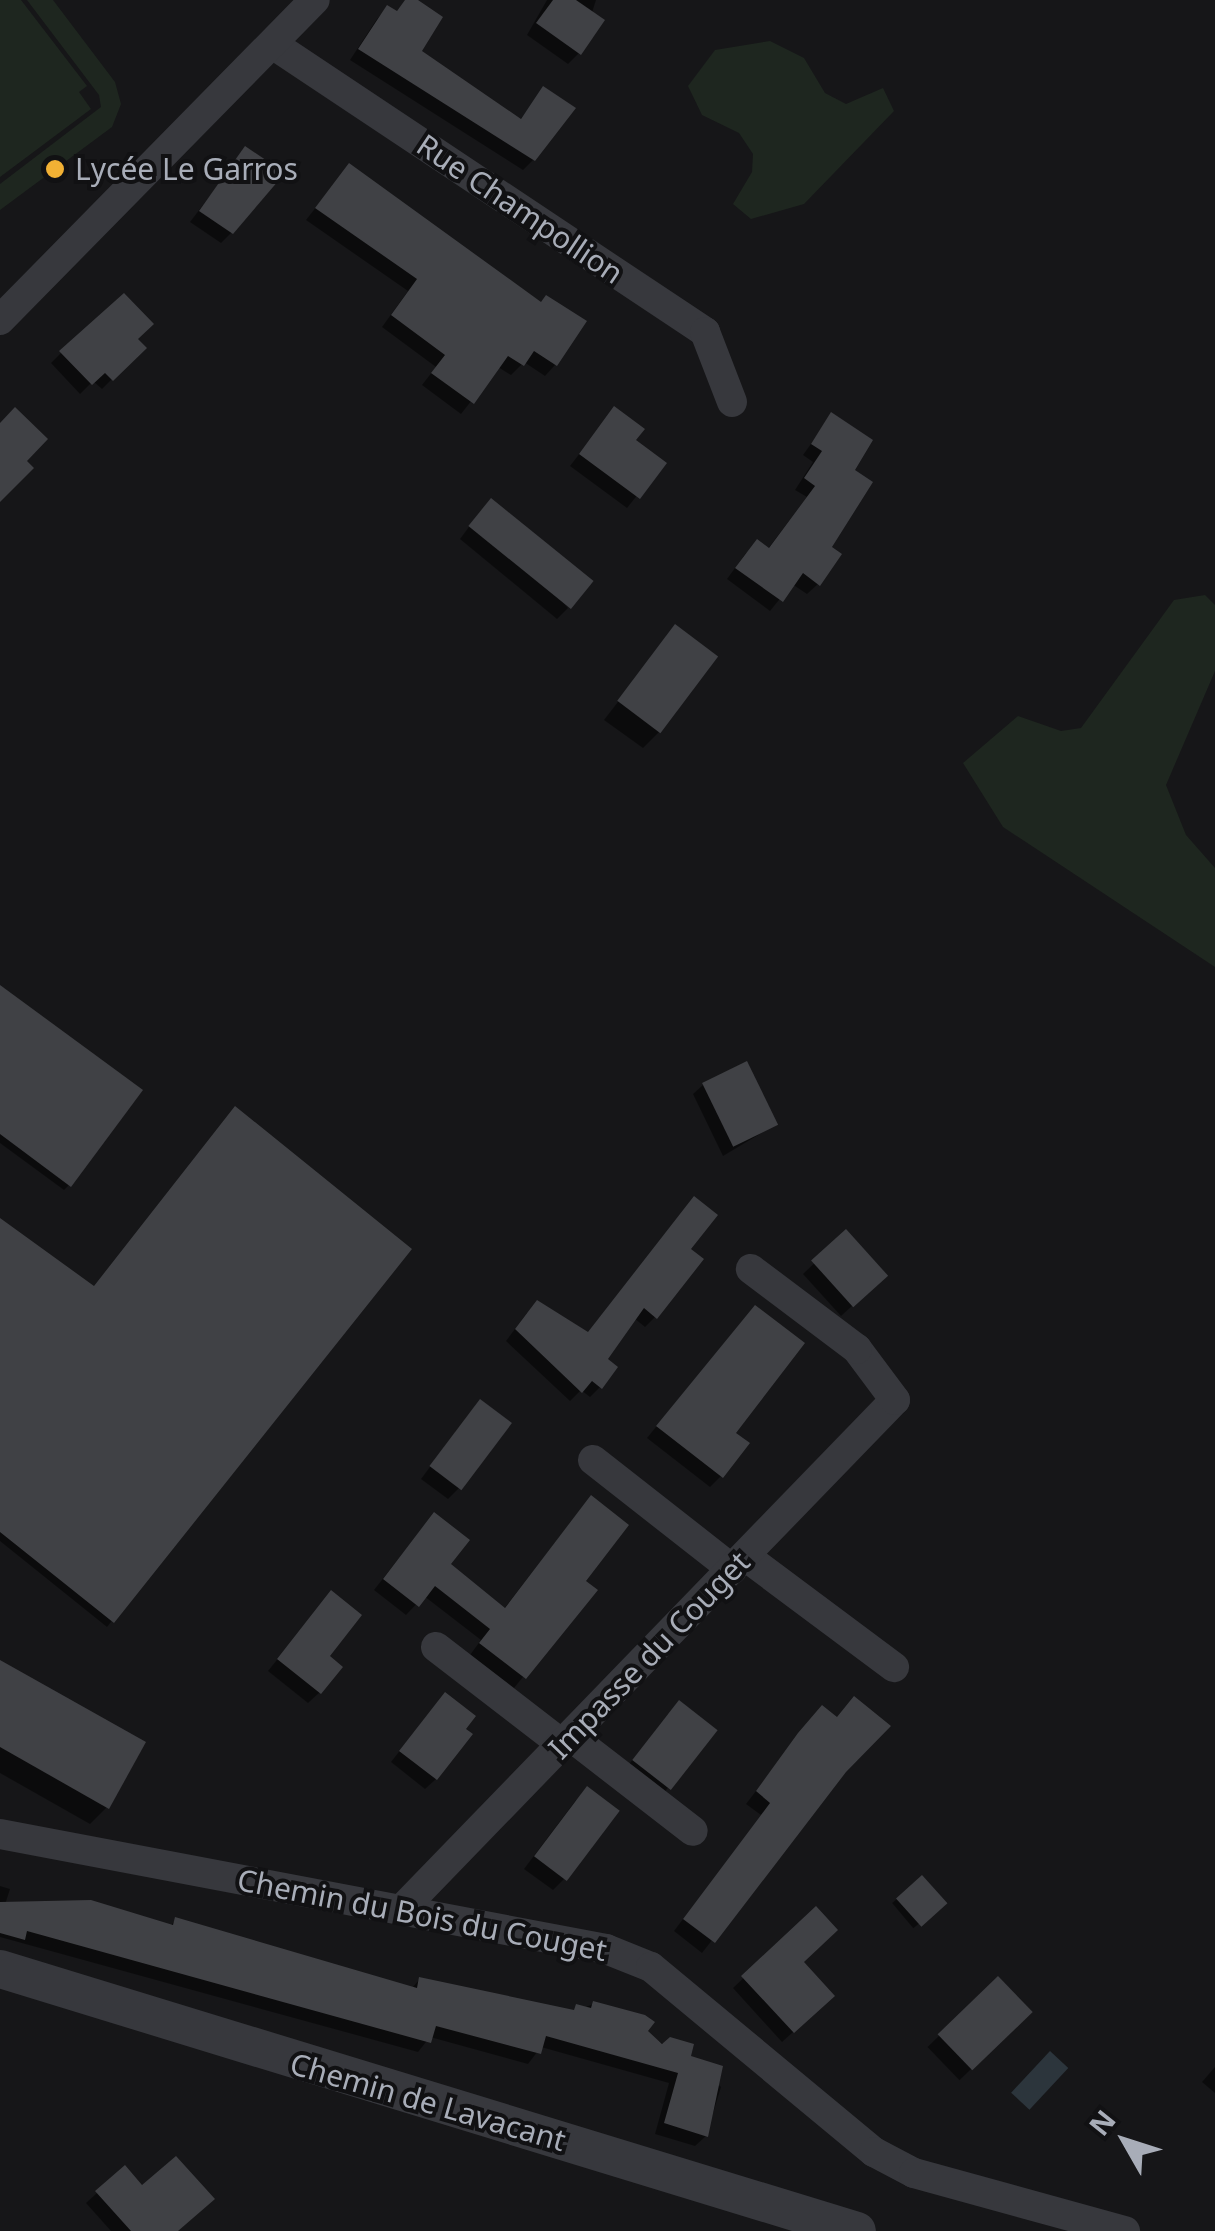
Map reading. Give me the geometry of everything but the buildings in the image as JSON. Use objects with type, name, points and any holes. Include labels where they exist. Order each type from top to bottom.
[{"type":"street","points":[[0,320],[315,0]]},
{"type":"street","name":"Rue Champollion","points":[[274,45],[705,332],[732,402]]},
{"type":"street","name":"Impasse du Couget","points":[[403,1908],[895,1400],[857,1349],[750,1269]]},
{"type":"street","points":[[593,1460],[894,1667]]},
{"type":"street","points":[[436,1648],[693,1831]]},
{"type":"street","name":"Chemin du Bois du Couget","points":[[0,1834],[606,1949],[651,1967],[874,2152],[914,2173],[1125,2231]]},
{"type":"street","name":"Chemin de Lavacant","points":[[0,1970],[856,2231]]},
{"type":"shaded area","points":[[0,0],[21,0],[87,86],[79,92],[91,109],[0,177]]},
{"type":"shaded area","points":[[27,0],[53,0],[115,82],[121,104],[112,127],[0,210],[0,184],[101,107],[99,95]]},
{"type":"shaded area","points":[[770,41],[804,58],[825,93],[846,104],[883,88],[894,111],[804,204],[751,219],[733,204],[752,172],[753,154],[739,133],[702,115],[688,86],[715,50]]},
{"type":"shaded area","points":[[1205,595],[1215,605],[1215,671],[1166,785],[1186,835],[1215,868],[1215,967],[1003,827],[963,763],[1018,716],[1061,731],[1081,728],[1174,600]]},
{"type":"shaded area","points":[[1050,2051],[1068,2068],[1029,2110],[1011,2093]]},
{"type":"place","name":"Lycée Le Garros","points":[[55,169]]}]
